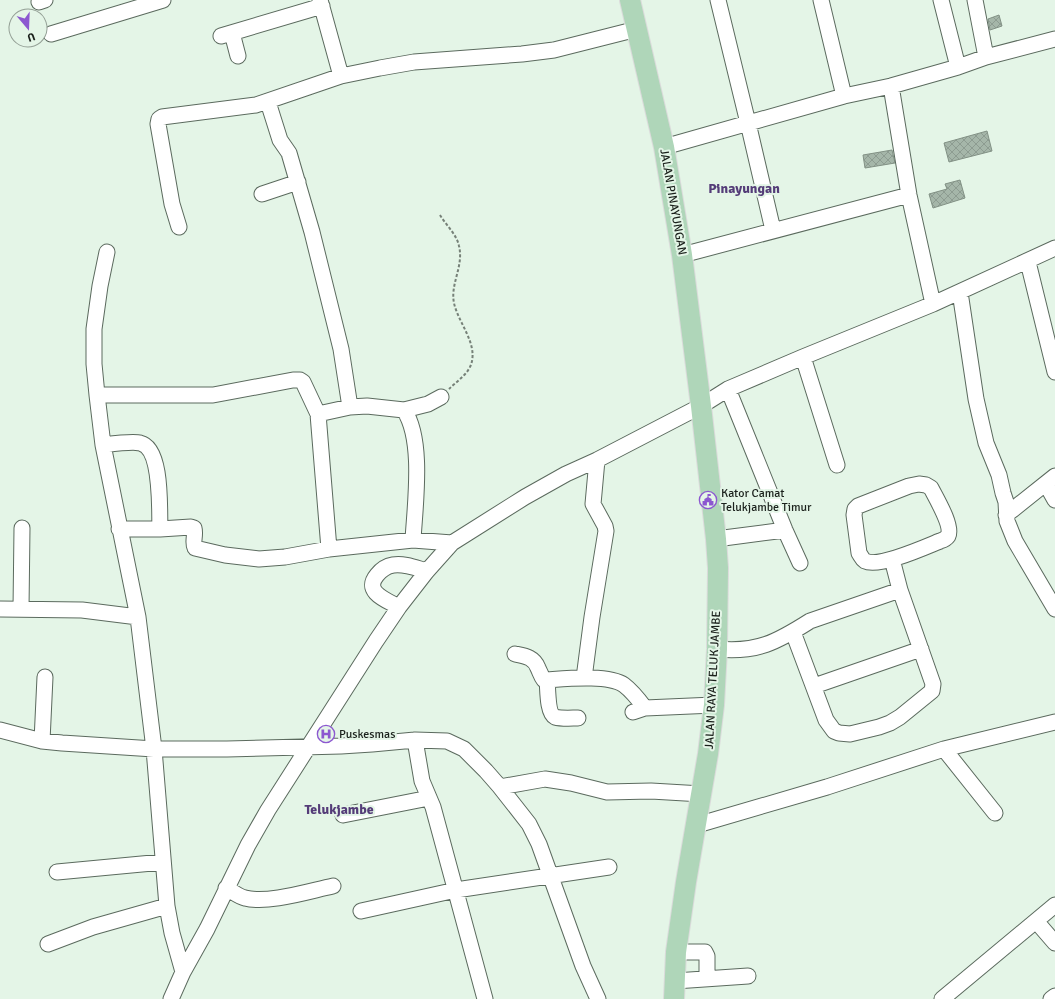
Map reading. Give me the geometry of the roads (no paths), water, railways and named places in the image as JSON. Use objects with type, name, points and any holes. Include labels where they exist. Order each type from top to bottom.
[{"type":"main road","name":"JALAN PINAYUNGAN","points":[[630,0],[664,147],[682,254],[701,406]]},
{"type":"main road","name":"JALAN RAYA TELUK JAMBE","points":[[674,990],[676,952],[686,882],[708,754],[714,705],[717,649],[718,568],[701,406]]},
{"type":"street","points":[[51,34],[160,0]]},
{"type":"street","points":[[718,0],[773,230]]},
{"type":"street","points":[[821,0],[844,96]]},
{"type":"street","points":[[941,0],[958,67]]},
{"type":"street","points":[[975,0],[986,57]]},
{"type":"street","points":[[238,56],[226,34],[321,3],[341,76]]},
{"type":"street","points":[[179,227],[172,204],[158,124],[159,119],[162,117],[256,105],[341,76],[380,68],[414,62],[522,54],[554,50],[637,29]]},
{"type":"street","points":[[664,147],[844,96],[891,86],[958,67],[986,57],[1055,39]]},
{"type":"street","points":[[891,86],[909,194],[934,304]]},
{"type":"street","points":[[268,102],[280,140],[289,153],[312,232],[341,350],[350,407]]},
{"type":"street","points":[[262,194],[298,182]]},
{"type":"street","points":[[682,254],[909,194]]},
{"type":"street","points":[[171,999],[183,972],[207,929],[254,833],[376,640],[427,571],[452,543],[525,497],[566,474],[597,460],[701,406],[728,389],[934,304],[1028,262],[1055,248]]},
{"type":"street","points":[[107,252],[100,286],[94,329],[94,364],[97,395],[103,445],[138,617],[154,749],[167,906],[183,972]]},
{"type":"street","points":[[1028,262],[1055,372]]},
{"type":"street","points":[[960,292],[976,399],[986,443],[1004,493],[1006,515],[1010,531],[1055,608]]},
{"type":"street","points":[[803,357],[837,465]]},
{"type":"street","points":[[97,395],[213,395],[300,380],[303,382],[318,414],[329,549]]},
{"type":"street","points":[[728,389],[785,530],[800,563]]},
{"type":"street","points":[[318,414],[350,407],[367,406],[404,410],[428,404],[441,397]]},
{"type":"street","points":[[404,410],[413,427],[417,464],[413,540]]},
{"type":"street","points":[[103,445],[141,443],[148,448],[156,463],[159,481],[160,529]]},
{"type":"street","points":[[584,678],[593,609],[606,531],[605,526],[593,504],[597,460]]},
{"type":"street","points":[[1006,515],[1051,480],[1055,500]]},
{"type":"street","points":[[919,484],[926,485],[931,488],[949,525],[949,535],[940,541],[892,559],[881,562],[871,562],[861,558],[854,515],[855,509],[858,506],[909,486],[919,484]]},
{"type":"street","points":[[119,529],[191,527],[194,528],[195,531],[193,545],[195,548],[218,554],[258,559],[285,557],[329,549],[413,540],[452,543]]},
{"type":"street","points":[[21,609],[22,528]]},
{"type":"street","points":[[716,539],[785,530]]},
{"type":"street","points":[[793,632],[826,720],[834,731],[850,734],[879,727],[900,717],[932,691],[933,684],[900,590],[892,559]]},
{"type":"street","points":[[399,607],[375,592],[372,586],[373,580],[378,573],[392,565],[402,565],[427,571]]},
{"type":"street","points":[[717,649],[743,650],[760,647],[793,632],[810,621],[900,590]]},
{"type":"street","points":[[0,609],[82,610],[138,617]]},
{"type":"street","points":[[814,686],[921,649]]},
{"type":"street","points":[[515,654],[528,656],[532,659],[544,680],[584,678],[612,680],[624,685],[634,694],[639,710],[714,705]]},
{"type":"street","points":[[42,741],[45,677]]},
{"type":"street","points":[[547,680],[551,714],[555,717],[578,718]]},
{"type":"street","points":[[696,825],[827,787],[944,749],[1055,722]]},
{"type":"street","points":[[0,730],[42,741],[154,749],[227,749],[372,744],[415,740],[447,741],[464,749],[500,787],[529,824],[540,844],[583,966],[598,999]]},
{"type":"street","points":[[415,740],[422,781],[433,807],[485,999]]},
{"type":"street","points":[[944,749],[995,813]]},
{"type":"street","points":[[500,787],[545,779],[571,783],[607,792],[651,791],[702,794]]},
{"type":"street","points":[[343,815],[429,798]]},
{"type":"street","points":[[57,872],[163,862]]},
{"type":"street","points":[[361,910],[456,890],[609,867]]},
{"type":"street","points":[[226,888],[244,898],[253,900],[272,898],[333,886]]},
{"type":"street","points":[[942,999],[1055,905]]},
{"type":"street","points":[[48,944],[93,927],[167,906]]},
{"type":"street","points":[[1036,921],[1055,943]]},
{"type":"street","points":[[676,952],[705,952],[707,956],[707,979]]},
{"type":"street","points":[[674,990],[707,979],[748,976]]},
{"type":"street","points":[[1051,999],[1055,996]]},
{"type":"place","name":"Kator Camat Telukjambe Timur","points":[[708,500]]},
{"type":"place","name":"Puskesmas","points":[[326,734]]},
{"type":"district","name":"Pinayungan","points":[[744,188]]},
{"type":"district","name":"Telukjambe","points":[[339,809]]}]
